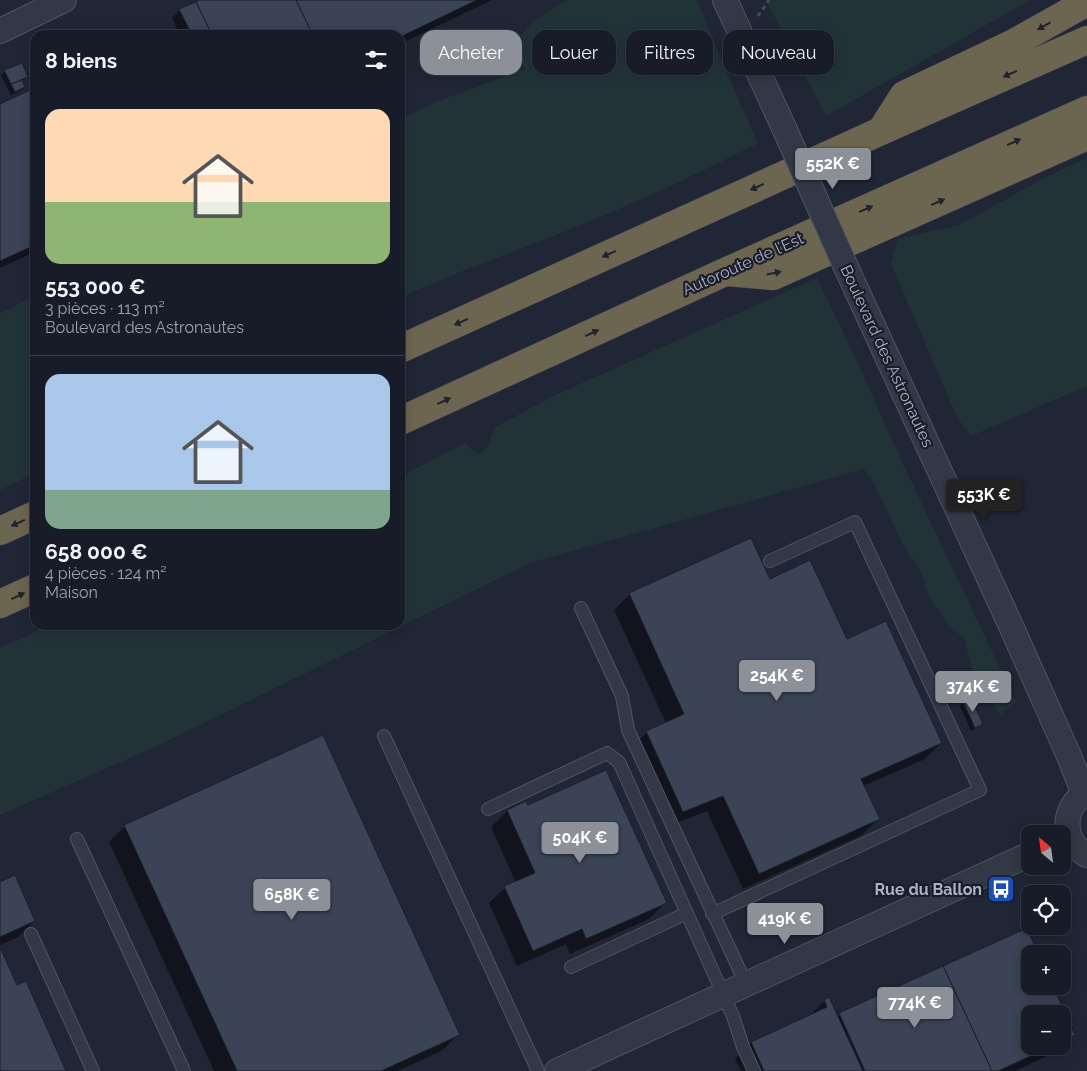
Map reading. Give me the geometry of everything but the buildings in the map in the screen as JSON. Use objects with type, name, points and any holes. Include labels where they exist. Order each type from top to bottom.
[{"type":"highway","points":[[881,131],[904,95],[1014,43],[1087,2]]},
{"type":"highway","points":[[405,347],[881,131],[1087,40]]},
{"type":"highway","name":"Autoroute de l’Est","points":[[405,419],[725,272],[1087,110]]},
{"type":"highway","points":[[725,272],[773,276],[1087,136]]},
{"type":"highway","points":[[0,531],[30,517]]},
{"type":"highway","points":[[0,604],[30,590]]},
{"type":"street","points":[[0,30],[64,0]]},
{"type":"street","name":"Boulevard des Astronautes","points":[[725,0],[1086,793],[1071,808],[1067,825]]},
{"type":"street","name":"Boulevard des Astronautes","points":[[1071,842],[1087,855]]},
{"type":"street","points":[[557,1071],[1021,858]]},
{"type":"lane","points":[[712,914],[980,790],[855,522],[770,562]]},
{"type":"lane","points":[[580,608],[622,696],[628,730],[746,984]]},
{"type":"lane","points":[[384,736],[538,1071]]},
{"type":"lane","points":[[488,809],[607,754],[619,762],[733,1016],[743,1047],[754,1071]]},
{"type":"lane","points":[[78,839],[184,1071]]},
{"type":"lane","points":[[571,967],[687,914]]},
{"type":"lane","points":[[31,934],[93,1071]]},
{"type":"path","points":[[757,16],[769,0]]},
{"type":"shaded area","points":[[568,0],[697,0],[709,30],[626,30],[626,75],[713,75],[713,40],[723,65],[723,75],[728,75],[758,143],[616,210],[405,296],[405,117],[433,103],[509,75],[522,75],[522,70],[525,69],[522,64],[522,35],[536,21]]},
{"type":"shaded area","points":[[766,0],[1030,0],[826,116],[805,75],[834,75],[834,30],[782,30]]},
{"type":"shaded area","points":[[1087,158],[1087,386],[971,436],[957,417],[891,264],[898,239],[959,225],[1048,176]]},
{"type":"shaded area","points":[[817,278],[1016,702],[1000,715],[974,676],[964,638],[946,622],[929,597],[922,574],[902,543],[874,483],[864,469],[530,563],[405,624],[405,474],[465,443],[478,455],[488,447],[494,428],[553,396]]},
{"type":"shaded area","points":[[30,298],[30,475],[0,490],[0,313]]},
{"type":"shaded area","points":[[40,630],[393,630],[157,746],[0,815],[0,648]]},
{"type":"place","name":"Rue du Ballon","points":[[1001,889]]}]
